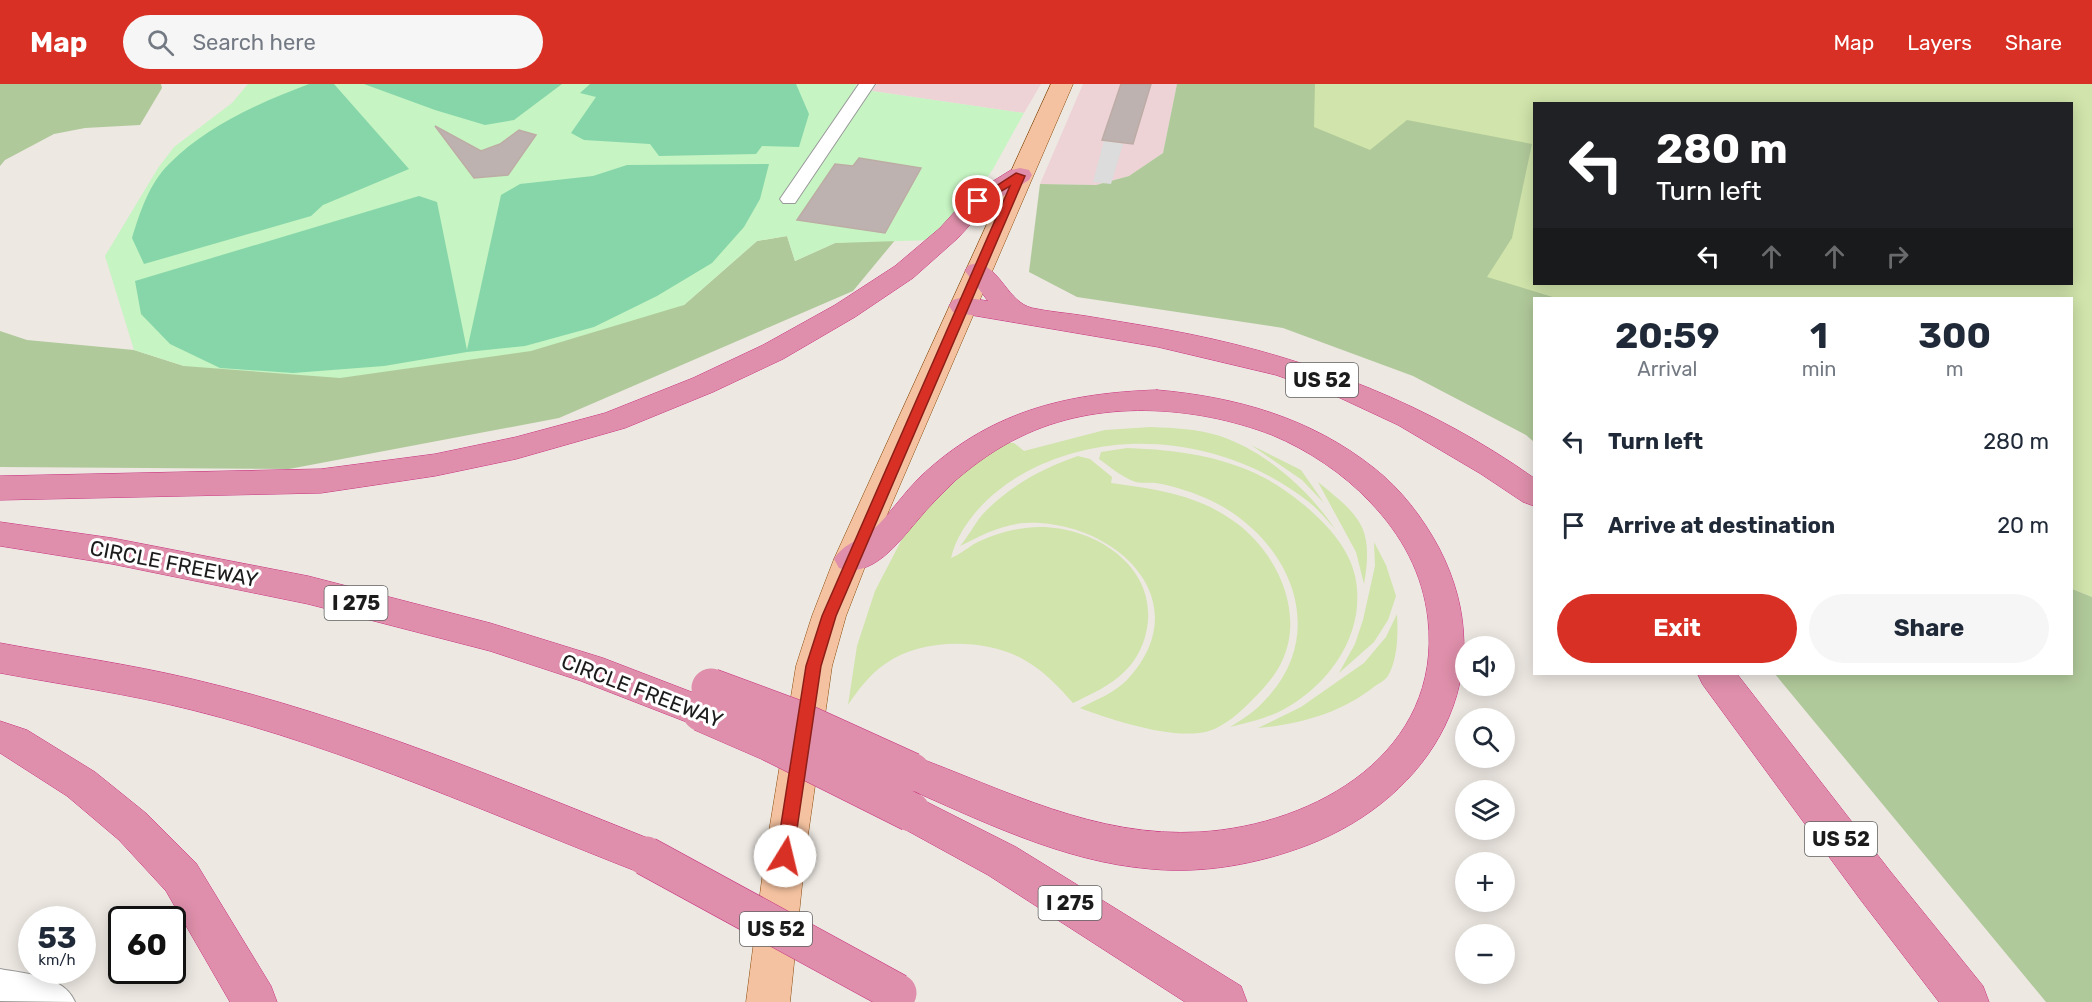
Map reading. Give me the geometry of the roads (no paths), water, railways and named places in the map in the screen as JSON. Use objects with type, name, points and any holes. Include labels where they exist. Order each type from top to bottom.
[{"type":"highway","points":[[0,488],[321,482],[435,465],[516,448],[614,420],[713,380],[773,352],[845,310],[904,272],[949,233],[978,201],[1020,176]]},
{"type":"highway","points":[[978,271],[997,295],[1021,315]]},
{"type":"highway","name":"US 52","points":[[963,306],[1223,351],[1282,367],[1340,387],[1429,427],[1519,482],[1533,493]]},
{"type":"highway","points":[[706,700],[792,718],[911,772],[1057,831],[1127,848],[1182,851],[1223,850],[1266,842],[1335,814],[1363,797],[1388,777],[1427,723],[1442,690],[1448,666],[1449,638],[1437,579],[1414,533],[1398,510],[1378,489],[1335,455],[1282,427],[1252,415],[1199,404],[1168,400],[1113,401],[1086,405],[1022,423],[983,443],[965,456],[920,497],[886,538],[851,559]]},
{"type":"highway","name":"CIRCLE FREEWAY","points":[[0,534],[112,551],[308,590],[490,637],[590,669],[706,700],[781,747],[911,812],[1002,861],[1226,1002]]},
{"type":"highway","points":[[0,658],[192,694],[282,720],[426,768],[646,856],[904,998]]},
{"type":"highway","name":"US 52","points":[[1717,675],[1875,885],[1967,1002]]},
{"type":"highway","points":[[0,736],[81,784],[149,844],[181,877],[255,1002]]},
{"type":"main road","name":"US 52","points":[[768,1002],[785,856],[814,666],[829,616],[851,559],[1062,84]]},
{"type":"street","points":[[789,199],[867,84]]},
{"type":"street","points":[[0,985],[43,993],[59,1002]]}]
